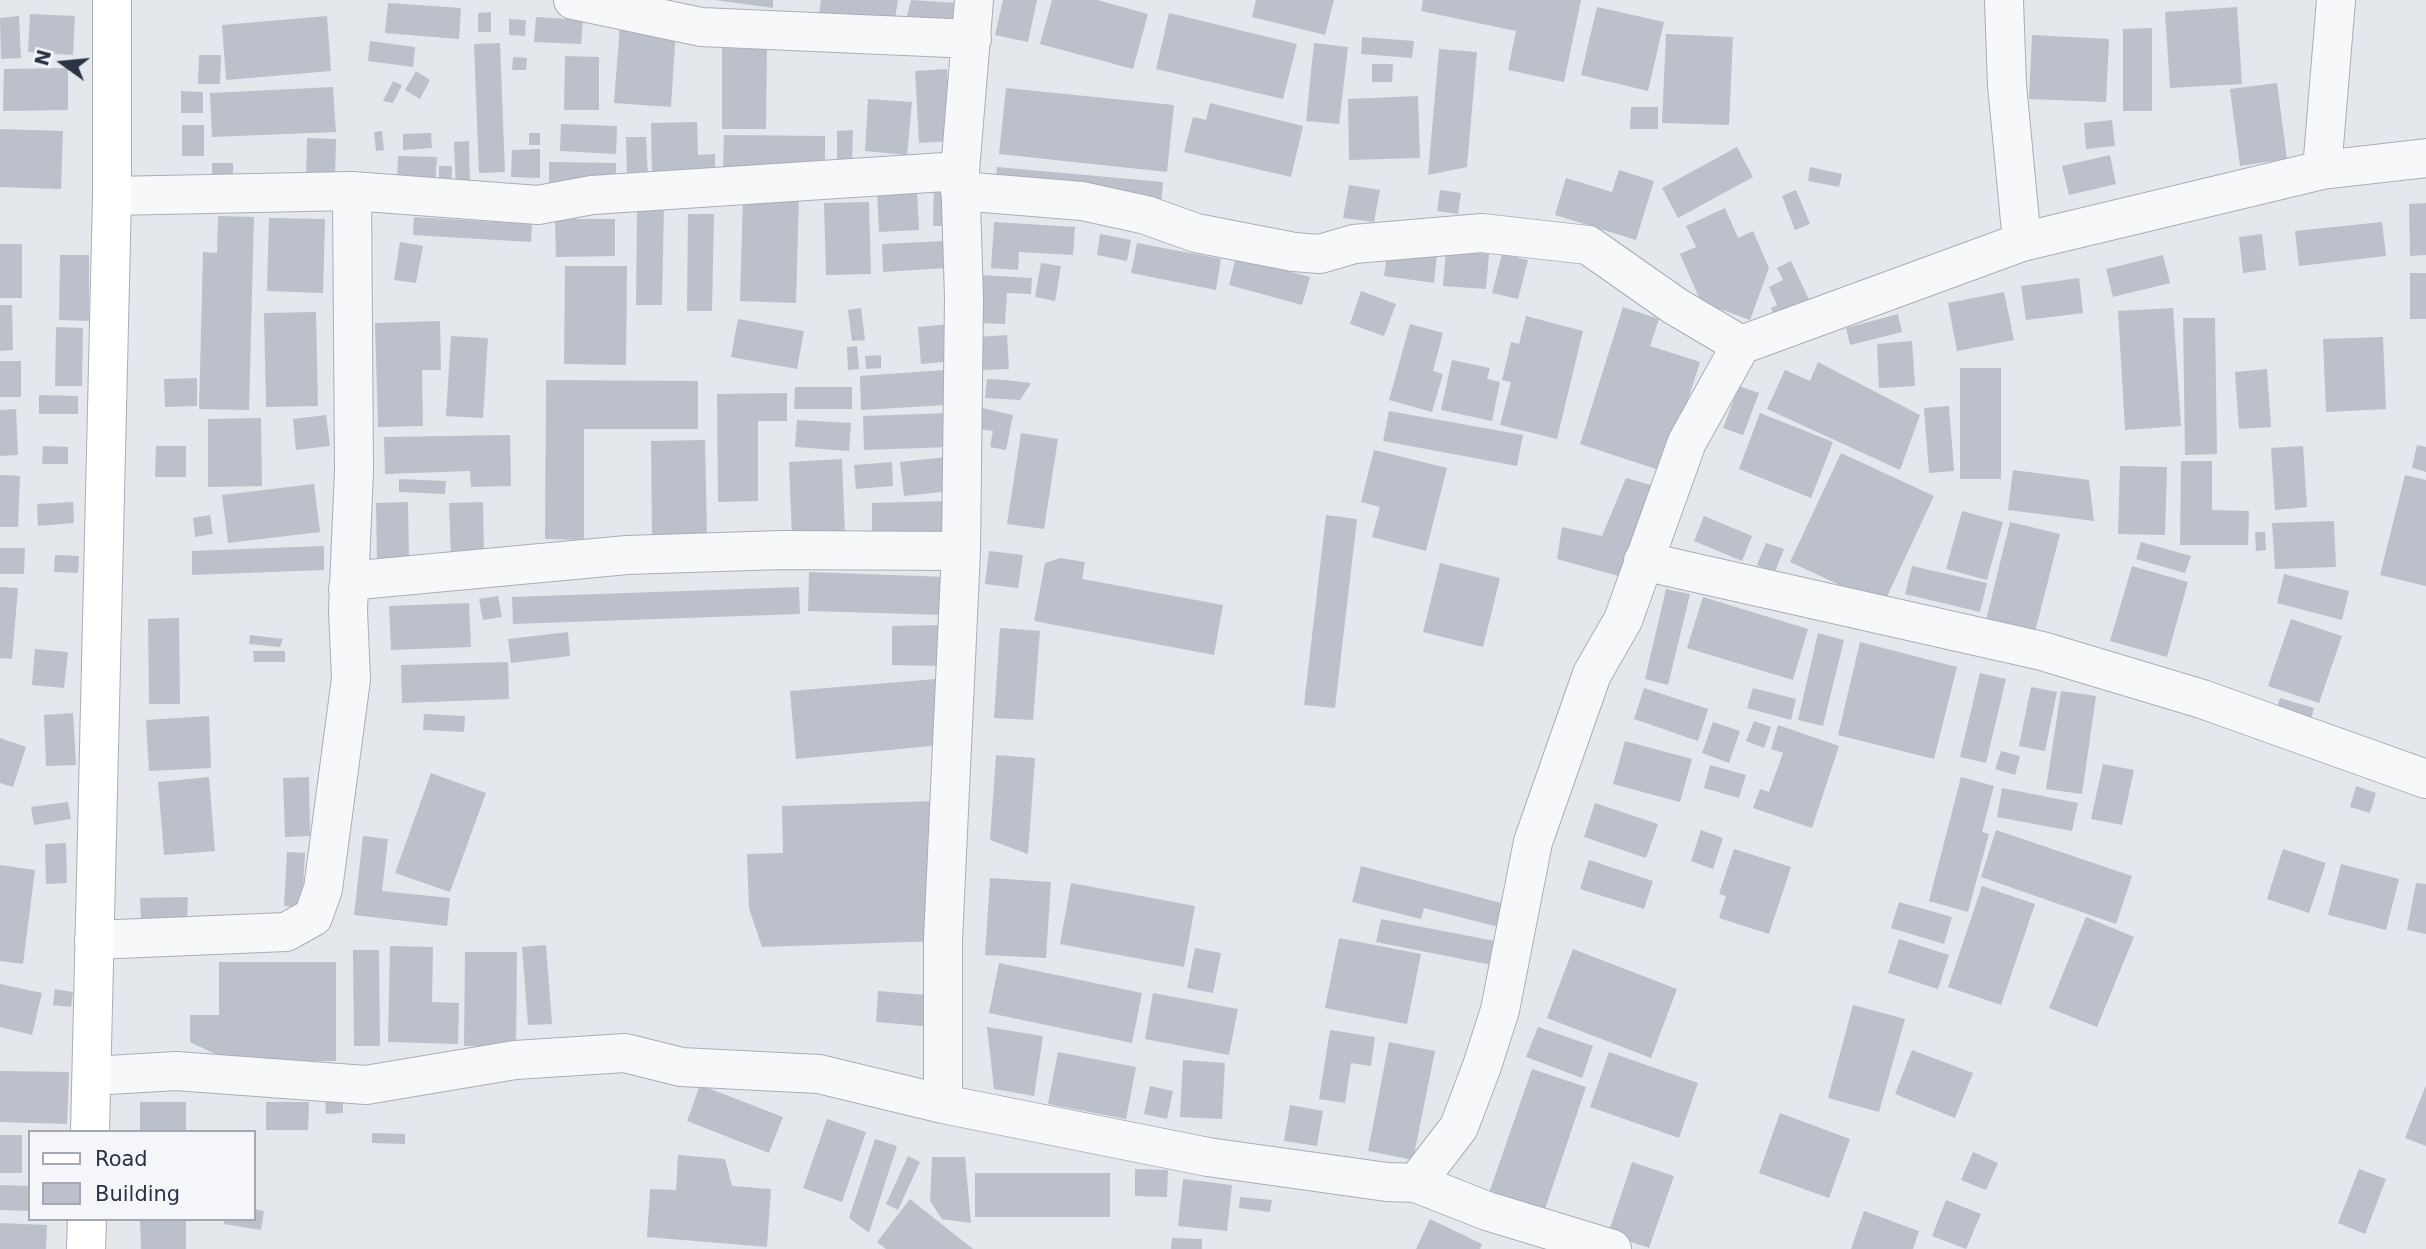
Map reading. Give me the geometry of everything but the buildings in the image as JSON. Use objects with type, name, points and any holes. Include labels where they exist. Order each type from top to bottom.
[{"type":"street","points":[[90,1130],[112,196],[112,0]]},
{"type":"street","points":[[573,0],[701,27],[972,39]]},
{"type":"street","points":[[943,1104],[943,940],[961,551],[964,298],[960,181],[974,0]]},
{"type":"street","points":[[2004,0],[2007,85],[2022,243]]},
{"type":"street","points":[[2322,170],[2336,0]]},
{"type":"street","points":[[1416,1183],[1436,1162],[1464,1115],[1500,1010],[1533,842],[1592,674],[1623,620],[1687,442],[1741,345],[2022,243],[2322,170],[2426,158]]},
{"type":"street","points":[[112,196],[352,191],[538,205],[592,195],[960,181],[1082,201],[1146,215],[1196,233],[1294,252],[1320,254],[1354,244],[1482,233],[1588,245],[1675,306],[1741,345]]},
{"type":"street","points":[[94,940],[286,932],[313,917],[323,889],[351,679],[348,589],[354,471],[352,191]]},
{"type":"street","points":[[348,589],[359,580],[627,555],[782,550],[961,551]]},
{"type":"street","points":[[1643,561],[2042,651],[2202,699],[2426,779]]},
{"type":"street","points":[[92,1076],[176,1071],[366,1085],[515,1060],[625,1053],[681,1067],[819,1074],[943,1104],[1208,1157],[1387,1182],[1416,1183],[1486,1211],[1612,1249]]},
{"type":"street","points":[[86,1249],[87,1221]]}]
